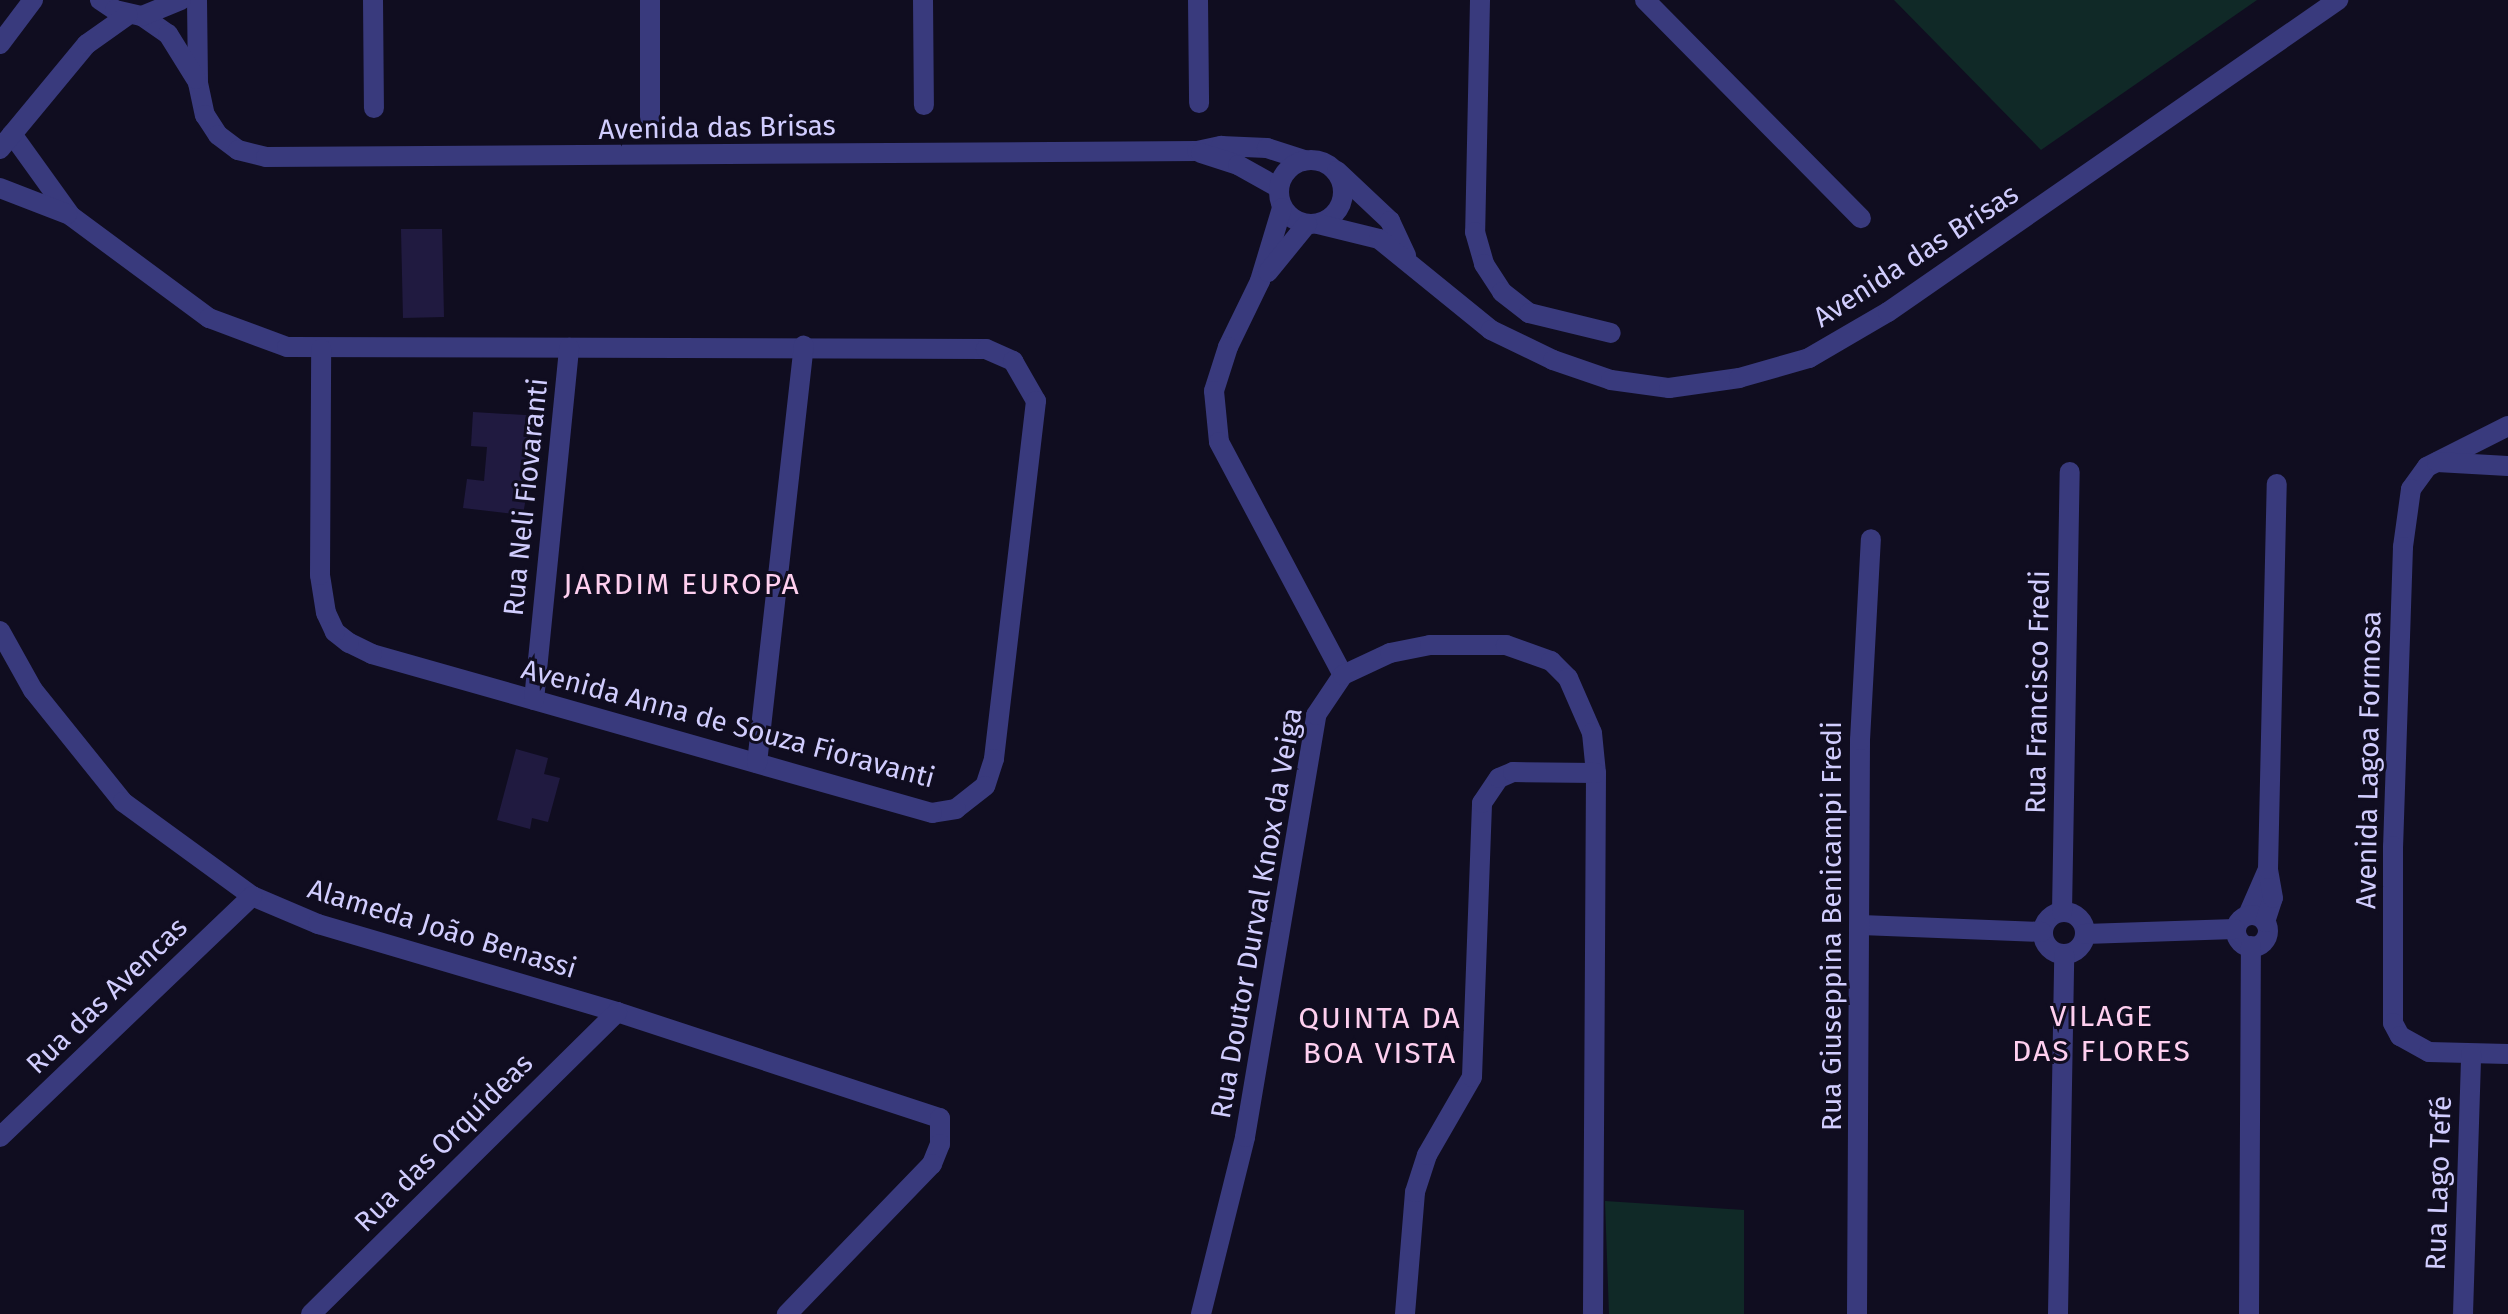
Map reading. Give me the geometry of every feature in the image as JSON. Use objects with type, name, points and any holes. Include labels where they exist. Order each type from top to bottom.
[{"type":"street","points":[[0,44],[33,0]]},
{"type":"street","points":[[100,0],[168,34],[198,83]]},
{"type":"street","points":[[6,142],[87,44],[135,16],[181,0]]},
{"type":"street","points":[[197,0],[198,83]]},
{"type":"street","points":[[373,0],[374,108]]},
{"type":"street","points":[[650,0],[650,117]]},
{"type":"street","points":[[923,0],[924,105]]},
{"type":"street","points":[[1198,0],[1199,103]]},
{"type":"street","points":[[1480,0],[1475,232],[1484,264],[1502,292],[1529,313],[1611,333]]},
{"type":"street","points":[[1645,0],[1861,218]]},
{"type":"street","name":"Avenida das Brisas","points":[[1313,224],[1353,229],[1406,256],[1491,330],[1553,360],[1611,380],[1669,388],[1739,378],[1809,358],[1888,312],[2338,0]]},
{"type":"street","name":"Avenida das Brisas","points":[[198,83],[205,115],[218,135],[238,150],[306,160],[1197,151],[1221,146],[1267,148],[1305,160]]},
{"type":"street","name":"Avenida Anna de Souza Fioravanti","points":[[6,142],[71,216],[209,318],[287,347],[804,346],[986,349],[1013,361],[1036,401],[994,759],[985,786],[956,809],[932,813],[372,654],[335,632],[326,613],[320,575],[321,349]]},
{"type":"street","name":"Avenida das Brisas","points":[[1197,151],[1238,165],[1280,198]]},
{"type":"street","points":[[1260,281],[1313,224],[1337,211],[1342,200],[1333,169],[1305,160],[1287,170],[1260,281],[1228,347],[1214,391],[1219,442],[1343,675],[1390,653],[1430,645],[1506,645],[1533,653],[1559,670],[1582,704],[1596,773],[1596,1311]]},
{"type":"street","name":"Avenida das Brisas","points":[[1333,169],[1390,221],[1406,256]]},
{"type":"street","name":"Avenida Anna de Souza Fioravanti","points":[[0,188],[71,216]]},
{"type":"street","points":[[1280,198],[1313,224]]},
{"type":"street","points":[[757,763],[804,346]]},
{"type":"street","name":"Rua Neli Fiovaranti","points":[[534,700],[569,348]]},
{"type":"street","name":"Avenida Lagoa Formosa","points":[[2471,1054],[2429,1052],[2400,1036],[2393,1023],[2393,846],[2405,515],[2417,476],[2459,446],[2508,426]]},
{"type":"street","points":[[2437,462],[2508,466]]},
{"type":"street","name":"Rua Francisco Fredi","points":[[2062,912],[2070,472]]},
{"type":"street","points":[[2251,946],[2238,939],[2249,922],[2273,898],[2268,869],[2277,484]]},
{"type":"street","name":"Rua Giuseppina Benicampi Fredi","points":[[1857,1314],[1860,755],[1871,539]]},
{"type":"street","points":[[0,631],[15,658]]},
{"type":"street","points":[[0,644],[15,658]]},
{"type":"street","name":"Alameda João Benassi","points":[[15,658],[83,757],[123,802],[252,896],[318,924],[617,1012],[930,1110],[940,1118],[940,1144],[932,1164],[787,1314]]},
{"type":"street","name":"Rua Doutor Durval Knox da Veiga","points":[[1201,1314],[1245,1137],[1316,715],[1343,675]]},
{"type":"street","points":[[1405,1314],[1415,1192],[1427,1155],[1472,1077],[1482,803],[1499,778],[1513,772],[1596,773]]},
{"type":"street","name":"Rua das Avencas","points":[[0,1137],[252,896]]},
{"type":"street","points":[[2062,912],[2079,918],[2085,934],[2077,950],[2064,955],[2049,949],[2042,932],[2050,917],[2062,912]]},
{"type":"street","points":[[2085,934],[2249,922],[2266,937],[2251,946]]},
{"type":"street","points":[[1861,925],[2042,932]]},
{"type":"street","points":[[2249,1314],[2251,946]]},
{"type":"street","points":[[2058,1314],[2064,955]]},
{"type":"street","name":"Rua das Orquídeas","points":[[311,1314],[617,1012]]},
{"type":"street","points":[[2471,1054],[2508,1054]]},
{"type":"street","name":"Rua Lago Tefé","points":[[2463,1314],[2471,1054]]},
{"type":"green space","points":[[1894,0],[2257,0],[2041,150]]},
{"type":"green space","points":[[1605,1201],[1744,1210],[1744,1314],[1609,1314]]},
{"type":"building","points":[[401,229],[442,229],[444,317],[403,318]]},
{"type":"building","points":[[473,412],[540,416],[523,515],[463,508],[467,479],[484,481],[487,447],[471,446]]},
{"type":"building","points":[[516,749],[548,758],[544,774],[560,778],[548,822],[532,818],[530,829],[497,820]]},
{"type":"district","name":"JARDIM EUROPA","points":[[682,584]]},
{"type":"district","name":"VILAGE DAS FLORES","points":[[2102,1033]]},
{"type":"district","name":"QUINTA DA BOA VISTA","points":[[1380,1035]]}]
